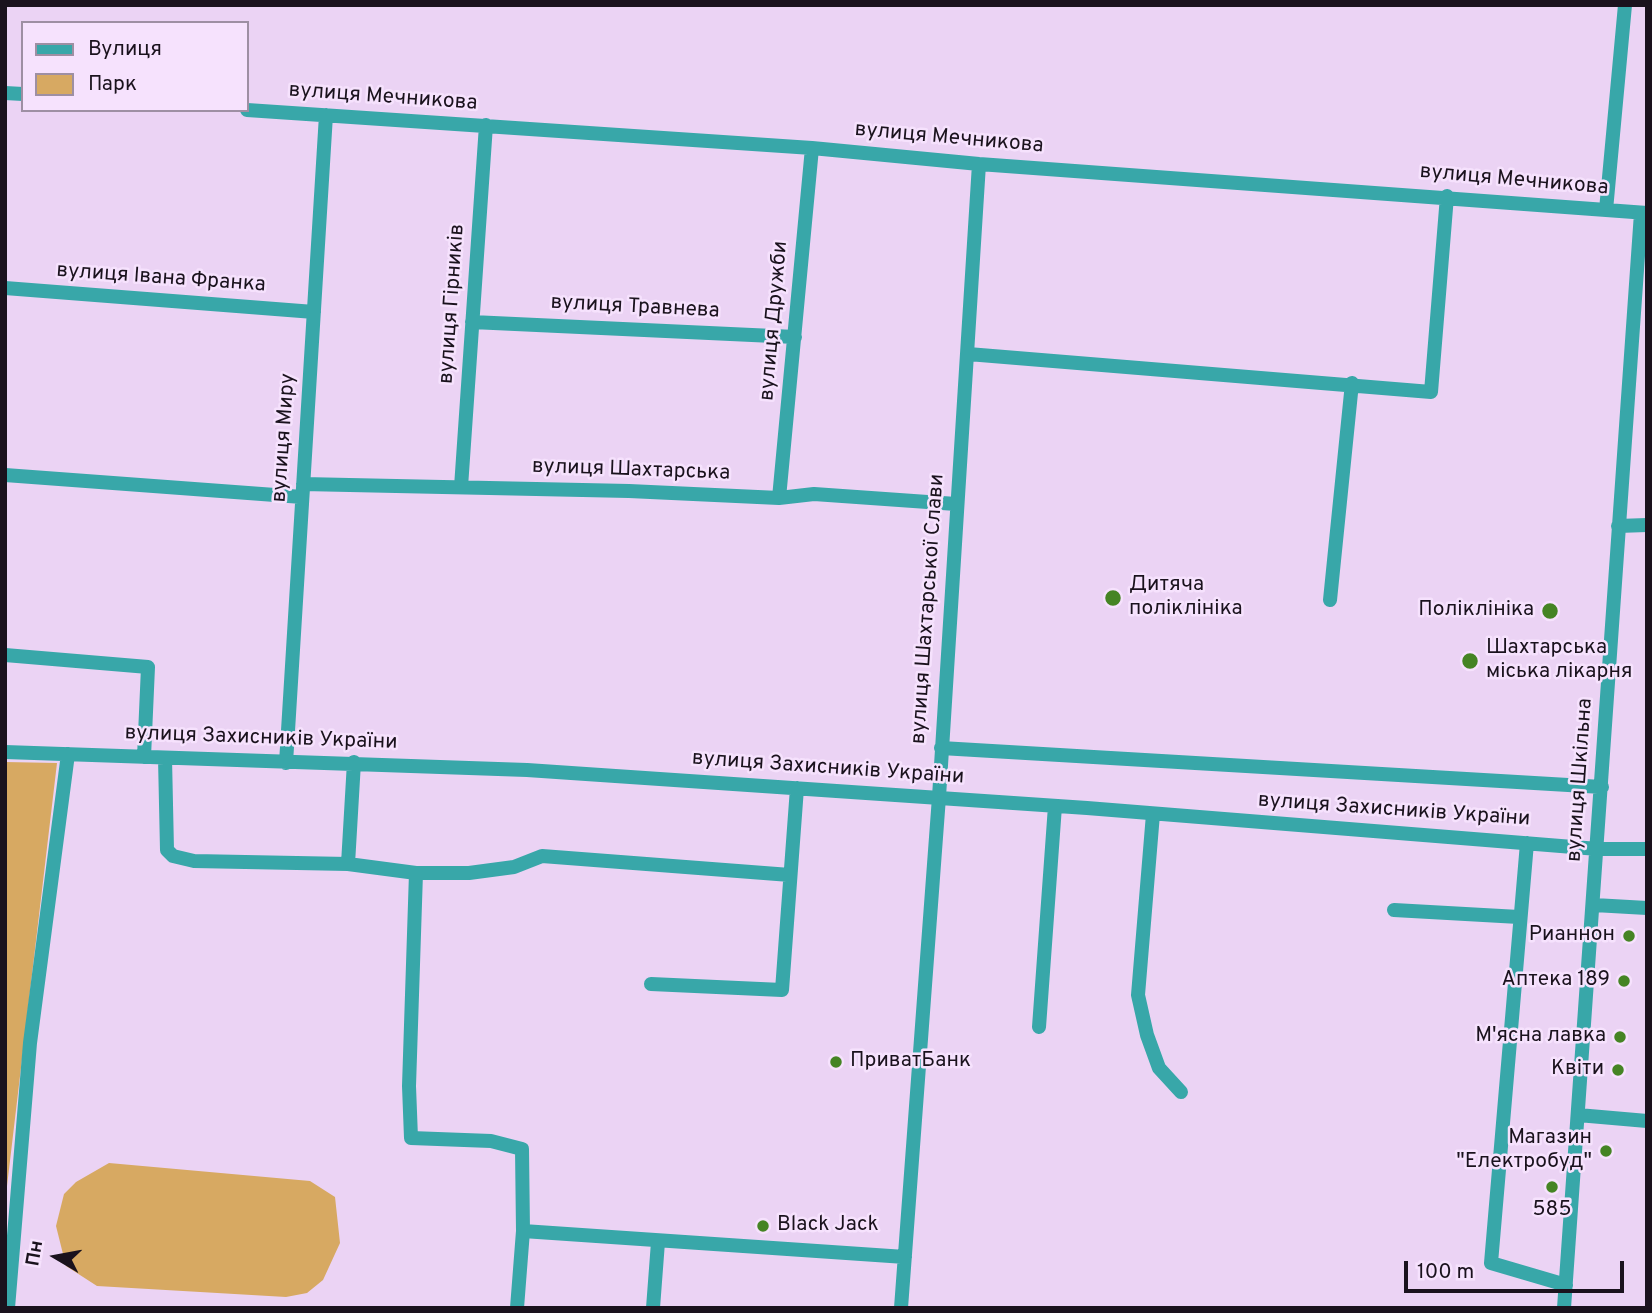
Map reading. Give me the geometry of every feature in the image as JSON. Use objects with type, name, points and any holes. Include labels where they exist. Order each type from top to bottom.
[{"type":"street","points":[[1606,210],[1625,5]]},
{"type":"street","name":"вулиця Мечникова","points":[[248,110],[812,148],[979,164],[1447,196],[1644,213]]},
{"type":"street","name":"вулиця Миру","points":[[286,763],[326,116]]},
{"type":"street","name":"вулиця Гірників","points":[[461,486],[486,125]]},
{"type":"street","name":"вулиця Дружби","points":[[779,499],[812,148]]},
{"type":"street","name":"вулиця Шахтарської Слави","points":[[901,1308],[939,797],[979,164]]},
{"type":"street","points":[[968,354],[1352,383],[1431,392],[1447,196]]},
{"type":"street","name":"вулиця Шкільна","points":[[1565,1308],[1618,526],[1644,213]]},
{"type":"street","name":"вулиця Івана Франка","points":[[5,288],[314,312]]},
{"type":"street","name":"вулиця Травнева","points":[[472,322],[795,337]]},
{"type":"street","points":[[1330,600],[1352,383]]},
{"type":"street","name":"вулиця Шахтарська","points":[[5,475],[303,490],[461,486],[779,499],[814,495],[956,504]]},
{"type":"street","points":[[1618,526],[1647,525]]},
{"type":"street","points":[[5,655],[148,667],[144,757]]},
{"type":"street","points":[[941,748],[1602,787]]},
{"type":"street","name":"вулиця Захисників України","points":[[5,752],[286,763],[354,762],[797,788],[1598,849],[1647,849]]},
{"type":"street","points":[[8,1308],[30,1043],[68,754]]},
{"type":"street","points":[[165,758],[167,850],[173,856],[194,862],[348,864],[416,873],[469,873],[514,867],[542,856],[790,875]]},
{"type":"street","points":[[348,864],[354,762]]},
{"type":"street","points":[[651,984],[782,990],[797,788]]},
{"type":"street","points":[[1039,1027],[1055,806]]},
{"type":"street","points":[[1153,814],[1138,995],[1147,1035],[1159,1068],[1181,1092]]},
{"type":"street","points":[[1527,842],[1491,1263],[1566,1285]]},
{"type":"street","points":[[416,873],[409,1086],[411,1138],[491,1141],[522,1149],[523,1231],[517,1308]]},
{"type":"street","points":[[1594,905],[1647,908]]},
{"type":"street","points":[[1394,910],[1520,917]]},
{"type":"street","points":[[1578,1115],[1647,1121]]},
{"type":"street","points":[[523,1231],[905,1257]]},
{"type":"street","points":[[653,1308],[658,1242]]},
{"type":"green space","points":[[5,762],[57,763],[5,1203]]},
{"type":"green space","points":[[109,1163],[310,1181],[335,1197],[340,1243],[323,1280],[307,1293],[286,1297],[97,1286],[66,1266],[56,1226],[64,1194],[76,1182]]},
{"type":"place","name":"Дитяча поліклініка","points":[[1113,598]]},
{"type":"place","name":"Поліклініка","points":[[1550,611]]},
{"type":"place","name":"Шахтарська міська лікарня","points":[[1470,661]]},
{"type":"place","name":"Рианнон","points":[[1629,936]]},
{"type":"place","name":"Аптека 189","points":[[1624,981]]},
{"type":"place","name":"М'ясна лавка","points":[[1620,1037]]},
{"type":"place","name":"ПриватБанк","points":[[836,1062]]},
{"type":"place","name":"Квіти","points":[[1618,1070]]},
{"type":"place","name":"Магазин \"Електробуд\"","points":[[1606,1151]]},
{"type":"place","name":"585","points":[[1552,1187]]},
{"type":"place","name":"Black Jack","points":[[763,1226]]}]
